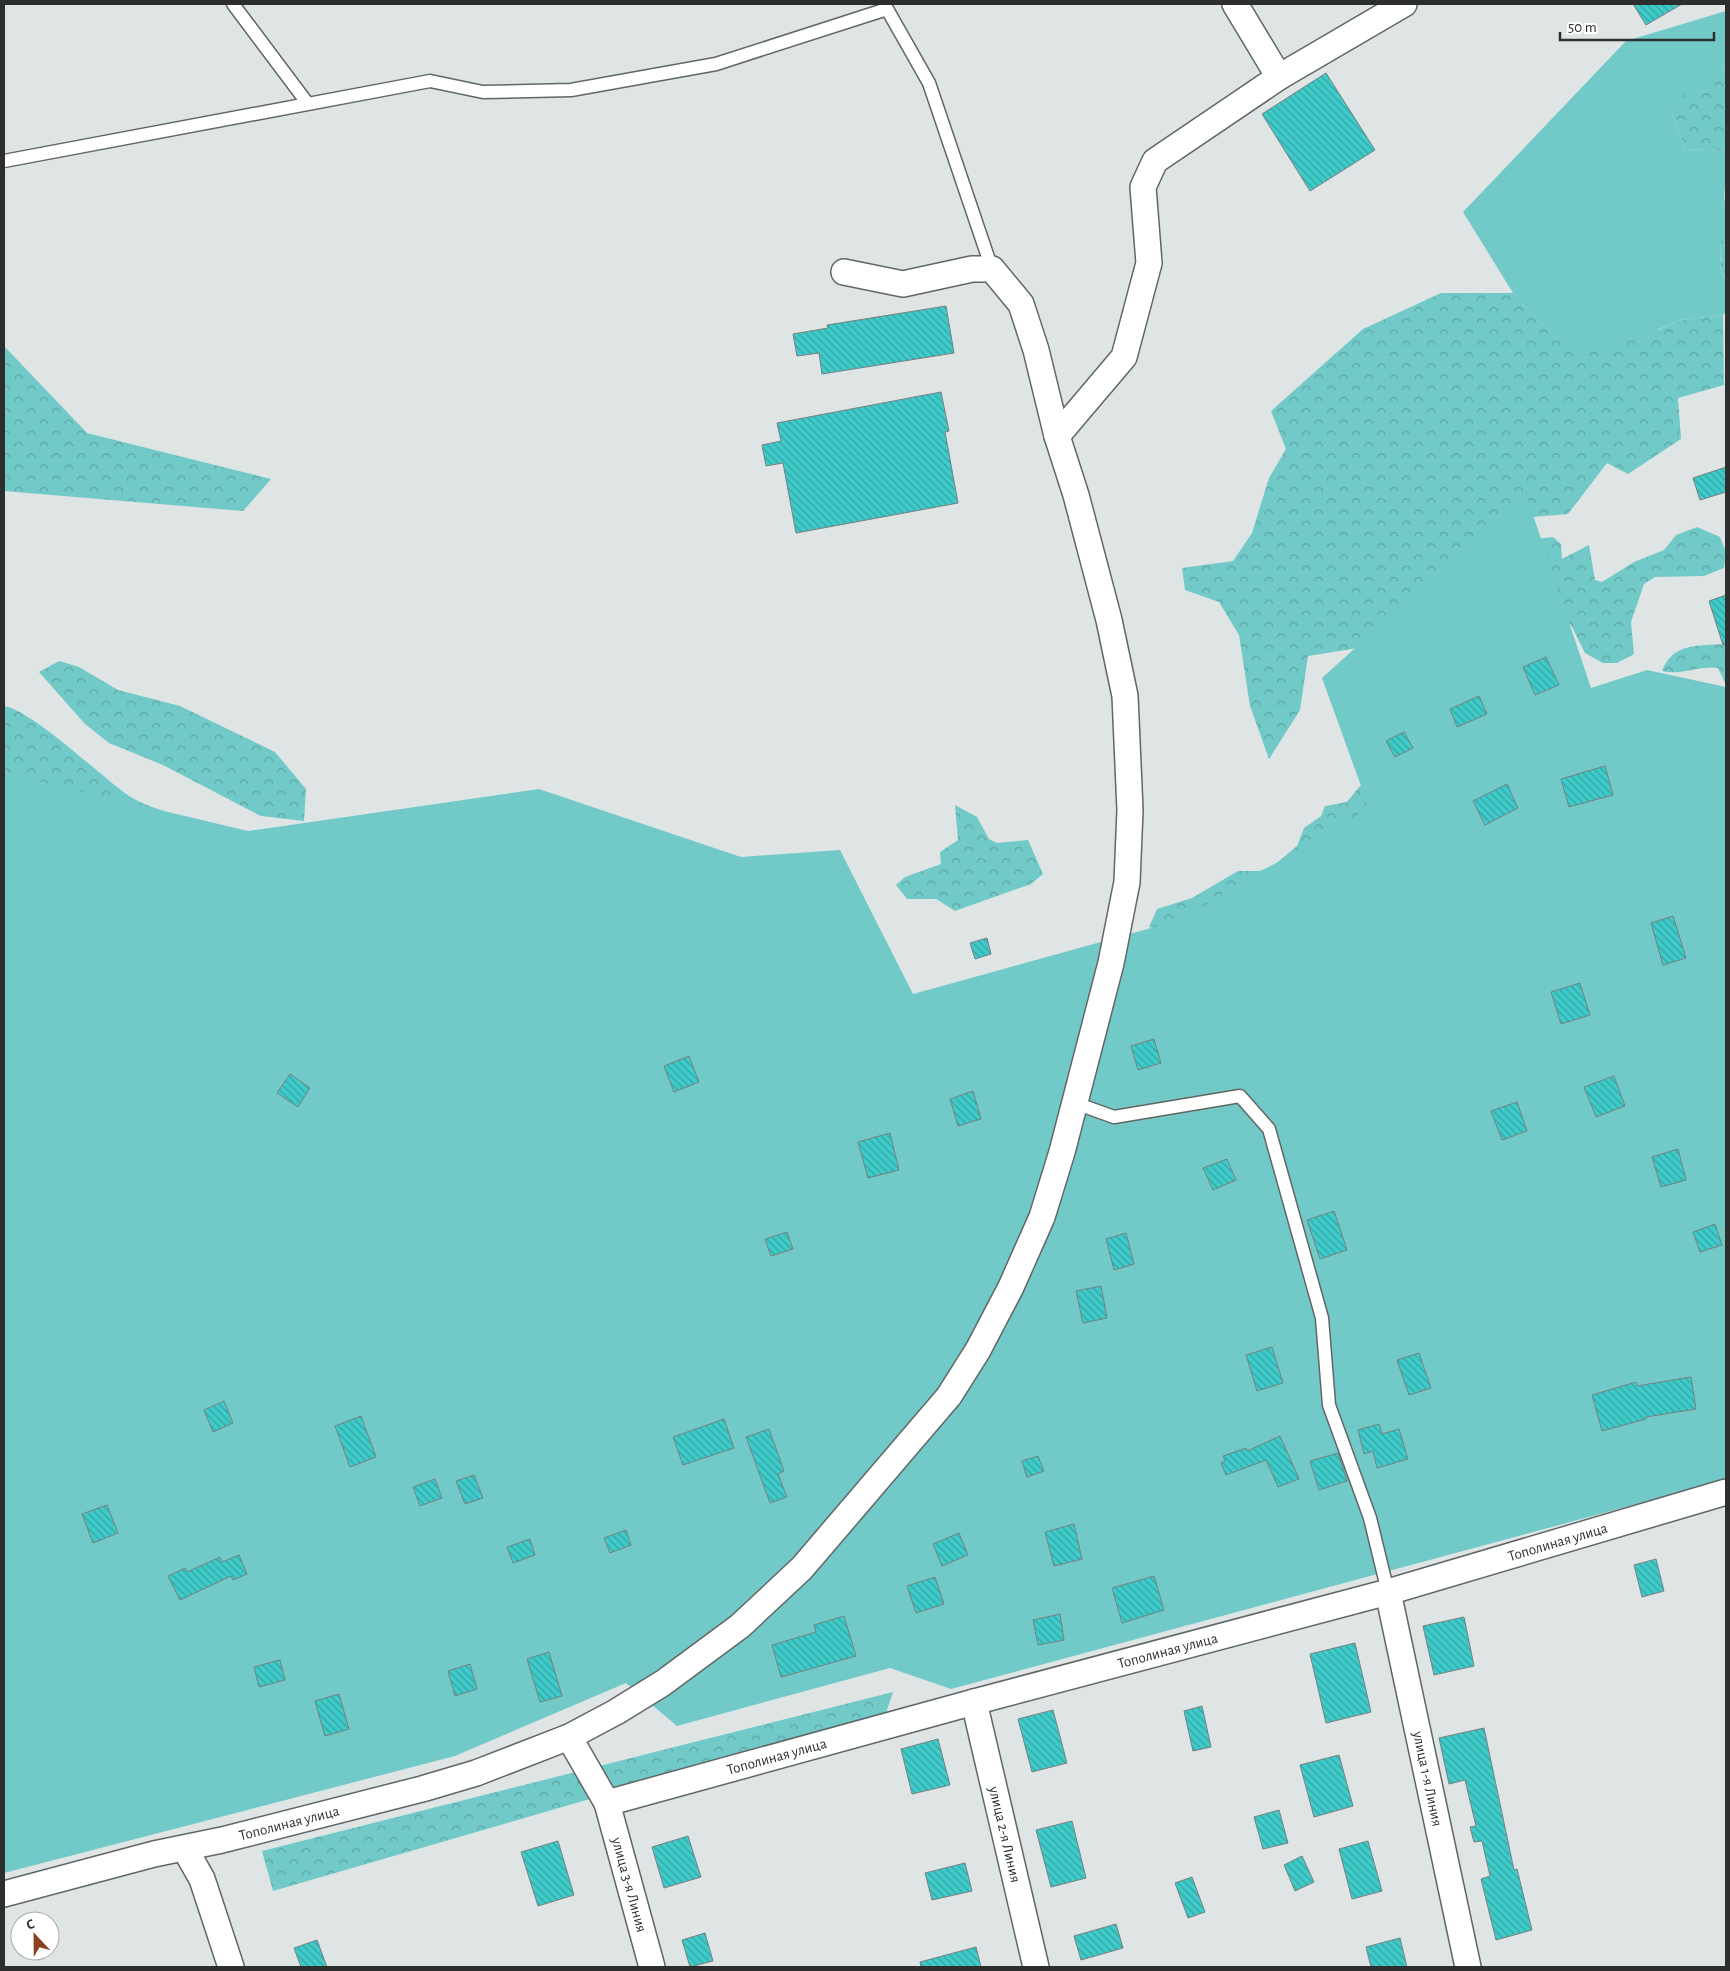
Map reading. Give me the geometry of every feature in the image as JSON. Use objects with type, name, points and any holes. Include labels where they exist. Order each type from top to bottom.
[{"type":"street","points":[[1236,4],[1279,77]]},
{"type":"street","points":[[1057,436],[1124,357],[1149,263],[1143,187],[1155,161],[1279,77],[1404,4]]},
{"type":"street","points":[[844,272],[903,284],[972,269],[992,270]]},
{"type":"street","name":"Тополиная улица","points":[[4,1894],[154,1854],[185,1849],[422,1789],[476,1773],[569,1737],[663,1683],[740,1626],[802,1568],[949,1396],[978,1350],[1011,1287],[1042,1217],[1075,1102],[1111,963],[1127,882],[1130,810],[1129,744],[1125,696],[1110,620],[1076,495],[1057,436],[1036,350],[1021,304],[992,270]]},
{"type":"street","name":"Тополиная улица","points":[[607,1802],[1388,1592],[1726,1492]]},
{"type":"street","name":"улица 1-я Линия","points":[[1388,1592],[1468,1967]]},
{"type":"street","name":"улица 2-я Линия","points":[[974,1702],[1036,1967]]},
{"type":"street","name":"улица 3-я Линия","points":[[569,1737],[607,1802],[652,1967]]},
{"type":"street","points":[[185,1849],[202,1879],[231,1967]]},
{"type":"lane","points":[[232,4],[308,104]]},
{"type":"lane","points":[[4,161],[430,81],[483,92],[571,90],[716,64],[887,8],[929,83],[992,270]]},
{"type":"lane","points":[[1075,1102],[1114,1117],[1240,1096],[1269,1129],[1322,1318],[1329,1405],[1370,1518],[1388,1592]]},
{"type":"green space","points":[[1726,11],[1726,69],[1684,95],[1671,110],[1685,149],[1726,151],[1720,272],[1726,278],[1726,312],[1723,315],[1681,320],[1606,351],[1557,340],[1513,293],[1463,212],[1626,41]]},
{"type":"green space","points":[[1726,69],[1726,151],[1685,149],[1671,110],[1683,95]]},
{"type":"green space","points":[[1726,195],[1726,278],[1720,272],[1722,209]]},
{"type":"green space","points":[[1441,293],[1513,293],[1557,340],[1658,330],[1681,320],[1723,315],[1724,385],[1678,398],[1681,439],[1628,474],[1607,463],[1568,514],[1509,519],[1365,647],[1308,656],[1300,710],[1269,759],[1250,706],[1239,635],[1219,602],[1185,590],[1182,568],[1233,561],[1252,533],[1269,478],[1286,449],[1271,411],[1363,329]]},
{"type":"green space","points":[[4,346],[87,433],[271,479],[243,511],[4,491]]},
{"type":"green space","points":[[1526,494],[1591,688],[1647,670],[1726,687],[1726,1480],[951,1689],[890,1668],[677,1726],[626,1683],[455,1756],[4,1873],[4,773],[248,831],[539,789],[741,857],[840,850],[913,994],[1180,920],[1369,808],[1322,678]]},
{"type":"green space","points":[[1697,527],[1720,537],[1726,552],[1724,568],[1704,576],[1655,577],[1644,584],[1631,622],[1634,654],[1617,663],[1603,663],[1585,653],[1571,625],[1530,579],[1526,540],[1553,537],[1561,544],[1562,559],[1589,545],[1595,580],[1602,582],[1634,562],[1664,550],[1676,535]]},
{"type":"green space","points":[[1726,644],[1726,685],[1718,668],[1711,667],[1676,672],[1662,671],[1673,655],[1680,650],[1688,647]]},
{"type":"green space","points":[[59,661],[79,667],[118,690],[180,706],[275,752],[306,789],[304,821],[261,816],[163,765],[109,743],[85,724],[39,672]]},
{"type":"green space","points":[[4,706],[16,710],[48,731],[135,800],[183,818],[4,782]]},
{"type":"green space","points":[[1360,786],[1401,796],[1171,934],[1149,927],[1157,909],[1192,898],[1238,871],[1260,871],[1277,863],[1297,846],[1304,828],[1321,816],[1325,806],[1347,802]]},
{"type":"green space","points":[[955,805],[977,817],[989,839],[997,843],[1028,840],[1043,874],[1031,884],[955,911],[936,899],[907,899],[896,885],[905,877],[941,864],[940,852],[958,840]]},
{"type":"green space","points":[[893,1692],[886,1713],[273,1891],[262,1851]]},
{"type":"building","points":[[1633,4],[1682,4],[1646,25]]},
{"type":"building","points":[[1326,73],[1375,150],[1310,191],[1262,114]]},
{"type":"building","points":[[946,306],[954,353],[822,374],[819,353],[797,356],[793,334],[828,328],[827,325]]},
{"type":"building","points":[[941,392],[949,431],[945,432],[958,503],[796,533],[783,463],[766,466],[762,445],[781,441],[777,423]]},
{"type":"building","points":[[1726,467],[1726,492],[1700,500],[1693,478]]},
{"type":"building","points":[[1726,595],[1726,644],[1723,645],[1709,601]]},
{"type":"building","points":[[1546,657],[1559,685],[1535,695],[1523,667]]},
{"type":"building","points":[[1479,696],[1487,714],[1457,727],[1450,709]]},
{"type":"building","points":[[1404,732],[1413,748],[1395,757],[1386,741]]},
{"type":"building","points":[[1605,766],[1613,795],[1569,807],[1561,779]]},
{"type":"building","points":[[1507,784],[1518,808],[1485,825],[1473,801]]},
{"type":"building","points":[[1673,916],[1686,958],[1663,965],[1651,923]]},
{"type":"building","points":[[987,938],[991,954],[975,959],[970,943]]},
{"type":"building","points":[[1580,983],[1590,1015],[1561,1024],[1551,992]]},
{"type":"building","points":[[1154,1039],[1161,1063],[1138,1070],[1131,1046]]},
{"type":"building","points":[[689,1056],[699,1082],[674,1092],[664,1066]]},
{"type":"building","points":[[290,1074],[310,1088],[298,1107],[277,1093]]},
{"type":"building","points":[[1614,1076],[1625,1106],[1596,1117],[1584,1087]]},
{"type":"building","points":[[973,1091],[981,1119],[958,1126],[950,1099]]},
{"type":"building","points":[[1517,1102],[1527,1131],[1502,1140],[1491,1111]]},
{"type":"building","points":[[890,1133],[899,1170],[868,1178],[858,1142]]},
{"type":"building","points":[[1678,1149],[1686,1180],[1661,1187],[1652,1157]]},
{"type":"building","points":[[1227,1159],[1236,1180],[1213,1190],[1203,1168]]},
{"type":"building","points":[[1334,1211],[1347,1250],[1320,1259],[1307,1220]]},
{"type":"building","points":[[1715,1224],[1722,1245],[1700,1252],[1693,1232]]},
{"type":"building","points":[[787,1232],[793,1249],[771,1256],[765,1239]]},
{"type":"building","points":[[1126,1233],[1134,1264],[1114,1270],[1106,1239]]},
{"type":"building","points":[[1101,1286],[1107,1318],[1083,1323],[1076,1291]]},
{"type":"building","points":[[1272,1347],[1283,1383],[1257,1391],[1246,1355]]},
{"type":"building","points":[[1419,1353],[1431,1388],[1409,1395],[1397,1360]]},
{"type":"building","points":[[1691,1377],[1696,1409],[1646,1417],[1646,1419],[1602,1431],[1592,1395],[1636,1382],[1637,1386]]},
{"type":"building","points":[[224,1401],[233,1423],[213,1432],[204,1410]]},
{"type":"building","points":[[361,1416],[376,1457],[350,1467],[335,1426]]},
{"type":"building","points":[[724,1419],[734,1448],[683,1465],[673,1437]]},
{"type":"building","points":[[1379,1424],[1382,1434],[1399,1429],[1408,1459],[1377,1468],[1373,1451],[1364,1454],[1358,1430]]},
{"type":"building","points":[[769,1429],[784,1471],[778,1474],[787,1497],[770,1503],[746,1437]]},
{"type":"building","points":[[1280,1436],[1299,1479],[1278,1487],[1266,1460],[1226,1475],[1221,1463],[1225,1461],[1223,1456],[1246,1448],[1247,1451]]},
{"type":"building","points":[[1338,1453],[1347,1481],[1319,1490],[1310,1461]]},
{"type":"building","points":[[1038,1456],[1044,1471],[1027,1477],[1022,1461]]},
{"type":"building","points":[[474,1475],[483,1498],[465,1504],[456,1481]]},
{"type":"building","points":[[435,1479],[442,1498],[420,1506],[413,1487]]},
{"type":"building","points":[[107,1505],[118,1533],[93,1543],[82,1514]]},
{"type":"building","points":[[1074,1524],[1082,1559],[1054,1566],[1045,1532]]},
{"type":"building","points":[[626,1530],[631,1545],[610,1553],[604,1538]]},
{"type":"building","points":[[959,1533],[968,1555],[942,1566],[933,1544]]},
{"type":"building","points":[[530,1539],[535,1555],[513,1563],[507,1547]]},
{"type":"building","points":[[239,1555],[247,1574],[233,1580],[231,1576],[180,1600],[168,1576],[185,1568],[187,1572],[220,1557],[222,1562]]},
{"type":"building","points":[[1656,1559],[1664,1591],[1642,1597],[1634,1565]]},
{"type":"building","points":[[1154,1576],[1164,1610],[1122,1623],[1112,1588]]},
{"type":"building","points":[[935,1577],[944,1604],[916,1613],[907,1586]]},
{"type":"building","points":[[1060,1614],[1064,1640],[1038,1645],[1033,1620]]},
{"type":"building","points":[[844,1616],[856,1656],[781,1677],[772,1645],[816,1632],[814,1625]]},
{"type":"building","points":[[1464,1617],[1474,1666],[1434,1675],[1423,1626]]},
{"type":"building","points":[[1355,1643],[1371,1712],[1326,1723],[1310,1654]]},
{"type":"building","points":[[549,1652],[562,1696],[540,1702],[527,1659]]},
{"type":"building","points":[[280,1660],[285,1680],[259,1687],[254,1667]]},
{"type":"building","points":[[470,1664],[477,1689],[455,1696],[448,1671]]},
{"type":"building","points":[[339,1694],[349,1729],[325,1736],[315,1701]]},
{"type":"building","points":[[1202,1706],[1211,1747],[1193,1751],[1184,1711]]},
{"type":"building","points":[[1053,1710],[1067,1763],[1032,1772],[1018,1719]]},
{"type":"building","points":[[1484,1728],[1514,1870],[1517,1869],[1532,1930],[1496,1940],[1481,1879],[1490,1876],[1482,1841],[1474,1842],[1470,1827],[1476,1826],[1465,1780],[1449,1784],[1439,1738]]},
{"type":"building","points":[[938,1739],[950,1785],[912,1794],[901,1749]]},
{"type":"building","points":[[1339,1755],[1353,1806],[1314,1817],[1300,1765]]},
{"type":"building","points":[[1279,1810],[1288,1843],[1263,1849],[1254,1817]]},
{"type":"building","points":[[1072,1821],[1086,1878],[1051,1887],[1036,1830]]},
{"type":"building","points":[[688,1836],[701,1877],[664,1888],[652,1847]]},
{"type":"building","points":[[558,1841],[574,1895],[538,1906],[521,1852]]},
{"type":"building","points":[[1368,1841],[1382,1891],[1352,1899],[1339,1849]]},
{"type":"building","points":[[1302,1856],[1314,1882],[1295,1891],[1284,1865]]},
{"type":"building","points":[[965,1863],[972,1891],[932,1900],[925,1873]]},
{"type":"building","points":[[1192,1877],[1205,1912],[1188,1918],[1175,1883]]},
{"type":"building","points":[[1116,1924],[1123,1948],[1081,1960],[1074,1936]]},
{"type":"building","points":[[705,1933],[713,1961],[690,1967],[682,1940]]},
{"type":"building","points":[[1400,1938],[1407,1967],[1371,1967],[1366,1947]]},
{"type":"building","points":[[317,1940],[327,1967],[301,1967],[294,1948]]},
{"type":"building","points":[[976,1947],[981,1967],[921,1967],[920,1962]]}]
